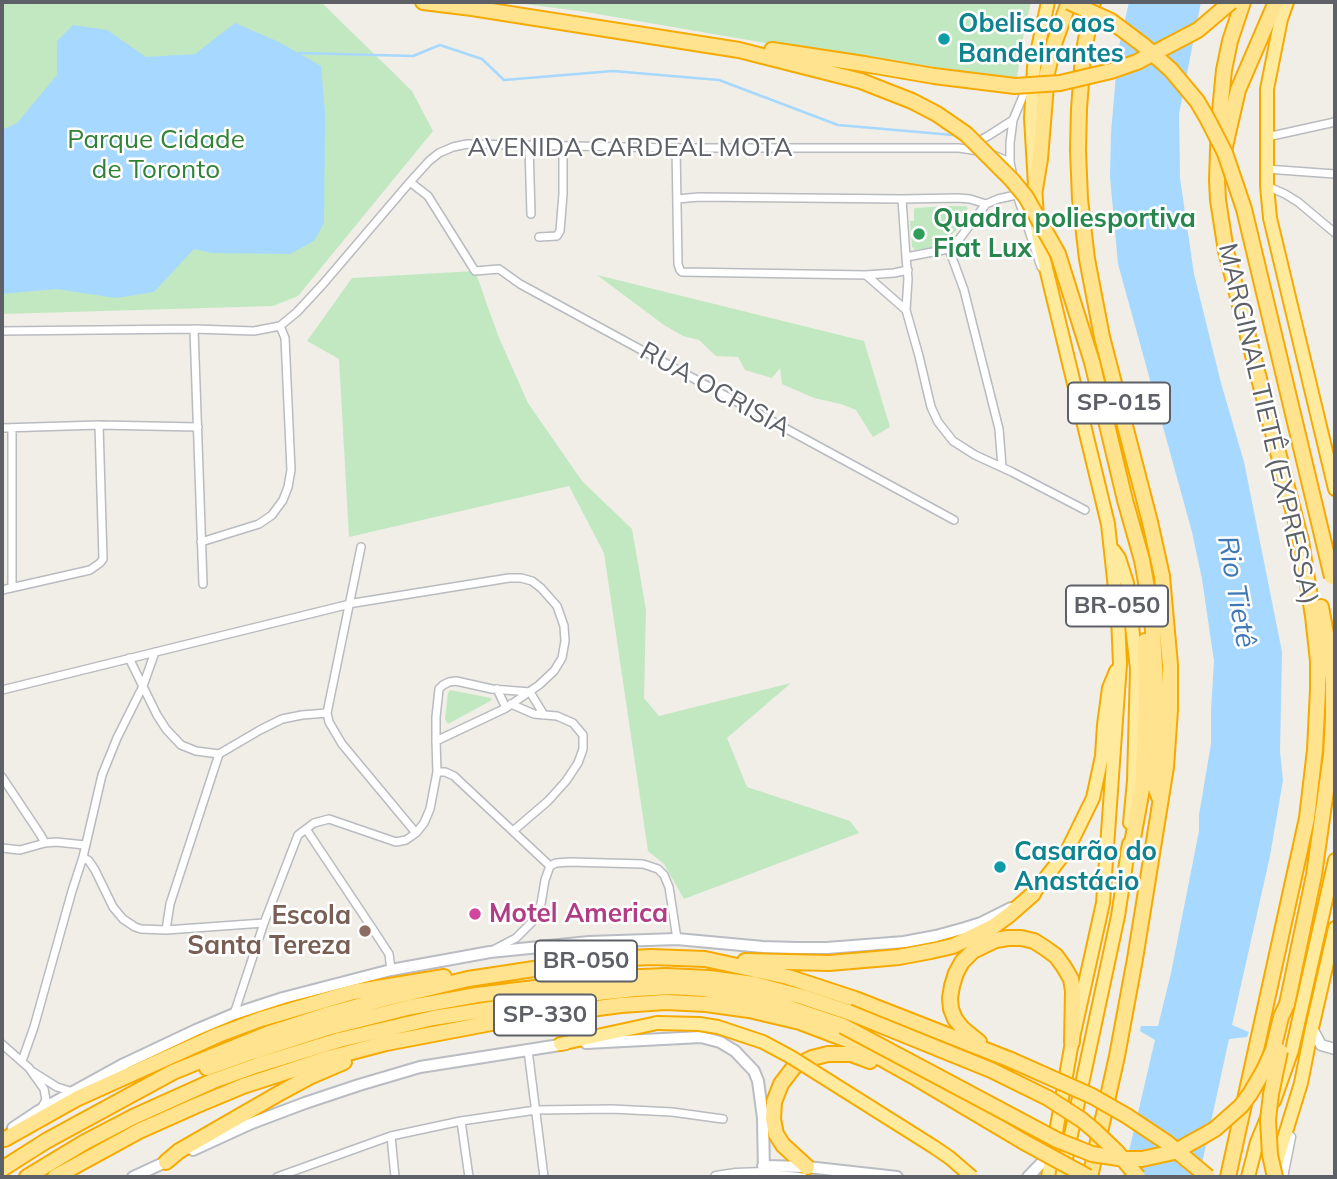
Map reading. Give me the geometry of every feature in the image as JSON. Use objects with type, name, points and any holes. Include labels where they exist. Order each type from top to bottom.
[{"type":"highway","points":[[422,2],[739,50],[861,81],[889,90],[937,114],[966,134],[1012,180],[1032,207],[1058,254],[1092,362],[1142,560],[1152,616],[1157,671],[1154,786],[1161,803]]},
{"type":"highway","points":[[1035,189],[1031,118],[1034,67],[1048,2]]},
{"type":"highway","points":[[1035,189],[1047,73],[1069,2],[1111,21],[1164,63],[1197,102],[1225,153],[1244,209],[1334,583]]},
{"type":"highway","name":"SP-015","points":[[1089,1177],[1119,1044],[1161,803],[1170,710],[1170,665],[1162,576],[1102,337],[1087,259],[1080,199],[1079,109],[1083,56],[1093,2]]},
{"type":"highway","points":[[739,50],[766,49],[1015,86],[1060,83],[1111,72],[1137,62],[1198,30],[1231,2]]},
{"type":"highway","name":"MARGINAL TIETÊ (EXPRESSA)","points":[[1228,1177],[1300,852],[1312,783],[1317,727],[1318,662],[1314,616],[1301,541],[1226,251],[1218,200],[1219,122],[1224,70],[1243,2]]},
{"type":"highway","points":[[1218,164],[1226,148],[1238,90],[1276,2]]},
{"type":"highway","points":[[1287,2],[1267,89],[1266,169],[1270,218],[1335,489]]},
{"type":"highway","name":"BR-050","points":[[1035,189],[1038,235],[1112,548],[1120,664]]},
{"type":"highway","points":[[2,1169],[106,1107],[252,1052],[327,1028],[411,1007],[477,995],[542,986],[666,976],[754,984],[803,997],[1057,1140],[1092,1154],[1125,1160],[1174,1152],[1222,1123],[1241,1106],[1264,1070],[1273,1050],[1286,1004],[1314,875],[1330,768],[1333,684],[1313,557],[1301,541]]},
{"type":"highway","points":[[1062,1177],[1118,916],[1128,853],[1134,781],[1137,669],[1127,583],[1119,558],[1112,548]]},
{"type":"highway","points":[[1128,853],[1142,789],[1146,719],[1146,664],[1139,571],[1142,560]]},
{"type":"highway","points":[[705,959],[829,963],[899,957],[953,946],[1009,915],[1033,894],[1068,849],[1093,798],[1102,756],[1109,688],[1120,664]]},
{"type":"highway","points":[[1048,1177],[1072,1042],[1103,903],[1120,664]]},
{"type":"highway","points":[[1314,875],[1324,856],[1335,790]]},
{"type":"highway","points":[[1248,1177],[1257,1142],[1284,1077],[1292,1050],[1335,860]]},
{"type":"highway","points":[[1274,1177],[1296,1100],[1335,928]]},
{"type":"highway","points":[[994,1053],[963,1029],[951,1009],[950,998],[956,973],[967,956],[984,944],[1008,938],[1034,942],[1056,956],[1064,967],[1071,979],[1073,991],[1072,1042]]},
{"type":"highway","name":"BR-050","points":[[106,1107],[173,1072],[267,1034],[373,1002],[468,979],[593,960],[651,957],[705,959]]},
{"type":"highway","points":[[705,959],[788,977],[855,999],[1011,1060],[1092,1096],[1128,1116],[1166,1142],[1208,1177]]},
{"type":"highway","points":[[2,1137],[5,1139],[78,1098],[218,1035],[261,1019],[353,992],[439,976],[468,979]]},
{"type":"highway","points":[[27,1177],[133,1117],[257,1065],[339,1040],[433,1018],[588,994],[672,987],[704,989],[765,1000],[846,1019],[991,1070],[1048,1098],[1082,1119],[1138,1177]]},
{"type":"highway","name":"SP-330","points":[[55,1177],[139,1131],[219,1096],[306,1065],[386,1043],[507,1020],[666,1002],[749,1010],[800,1022],[849,1041],[1089,1177]]},
{"type":"highway","points":[[1274,1177],[1268,1120],[1287,1017],[1286,1004]]},
{"type":"highway","points":[[560,1044],[657,1023],[718,1027],[763,1042],[791,1057],[934,1147],[972,1177]]},
{"type":"highway","points":[[166,1162],[179,1151],[288,1089],[333,1066],[372,1053],[386,1043]]},
{"type":"highway","points":[[805,1172],[776,1134],[773,1119],[774,1102],[781,1084],[794,1067],[828,1054],[850,1054],[916,1078]]},
{"type":"main road","points":[[2,1137],[37,1112],[73,1092],[161,1046],[234,1014],[282,998],[391,970],[490,952],[589,942],[677,939],[763,947],[827,948],[904,942],[981,923],[1033,894]]},
{"type":"main road","points":[[134,1177],[252,1123],[359,1085],[420,1067],[560,1044],[701,1037],[720,1042],[735,1051],[754,1071],[763,1118],[763,1170],[898,1177]]},
{"type":"main road","points":[[1028,1177],[1053,1151]]},
{"type":"street","points":[[1034,67],[1013,120],[1010,162],[1016,195],[1036,256],[1048,277]]},
{"type":"street","name":"AVENIDA CARDEAL MOTA","points":[[959,148],[988,136],[1013,120]]},
{"type":"street","points":[[1267,137],[1335,122]]},
{"type":"street","name":"AVENIDA CARDEAL MOTA","points":[[280,326],[323,284],[410,182],[439,153],[453,147],[467,144],[676,148],[959,148],[986,153],[1010,162]]},
{"type":"street","points":[[529,146],[531,214]]},
{"type":"street","points":[[539,237],[557,236],[560,231],[563,146]]},
{"type":"street","points":[[676,148],[677,264],[682,272],[866,275],[908,270]]},
{"type":"street","points":[[1266,169],[1335,174]]},
{"type":"street","name":"RUA OCRISIA","points":[[410,182],[429,196],[475,271],[499,269],[520,284],[954,520]]},
{"type":"street","points":[[1267,186],[1298,202],[1335,233]]},
{"type":"street","points":[[906,257],[949,249],[986,204],[1016,195]]},
{"type":"street","points":[[677,199],[958,198],[986,204]]},
{"type":"street","points":[[902,199],[908,270],[906,310],[937,422],[953,441],[975,455],[1085,510]]},
{"type":"street","points":[[949,249],[964,290],[999,429],[1002,467]]},
{"type":"street","points":[[866,275],[906,310]]},
{"type":"street","points":[[2,331],[254,331],[280,326],[285,338],[291,470],[284,500],[272,515],[259,524],[201,542]]},
{"type":"street","points":[[194,329],[203,584]]},
{"type":"street","points":[[2,428],[99,425],[198,427]]},
{"type":"street","points":[[2,590],[90,570],[103,559],[99,425]]},
{"type":"street","points":[[12,428],[12,587]]},
{"type":"street","points":[[361,547],[327,713],[329,722],[342,744],[416,833]]},
{"type":"street","points":[[2,690],[348,605],[509,578],[532,581],[557,606],[564,626],[562,658],[554,671],[530,692],[508,706],[436,741]]},
{"type":"street","points":[[22,1061],[83,857],[102,775],[143,686],[155,652]]},
{"type":"street","points":[[129,658],[162,722],[181,744],[197,751],[219,754],[282,719],[327,713]]},
{"type":"street","points":[[234,1014],[264,923],[298,835],[314,823],[329,819],[384,839],[396,842],[406,840],[416,833],[428,816],[437,772],[437,699],[443,685],[456,681],[530,692]]},
{"type":"street","points":[[497,689],[508,706],[534,714],[564,718],[573,723],[583,735],[583,749],[578,763],[566,781],[548,801],[513,831]]},
{"type":"street","points":[[530,692],[544,715]]},
{"type":"street","points":[[166,930],[170,904],[219,754]]},
{"type":"street","points":[[437,772],[454,776],[550,866]]},
{"type":"street","points":[[2,777],[45,843]]},
{"type":"street","points":[[306,829],[389,954],[391,970]]},
{"type":"street","points":[[2,848],[20,850],[45,843],[68,842],[85,845]]},
{"type":"street","points":[[83,857],[92,865],[113,907],[123,919],[141,929],[166,930],[264,923]]},
{"type":"street","points":[[490,952],[516,938],[532,922],[541,904],[550,866],[570,862],[643,864],[654,867],[664,875],[669,887],[677,939]]},
{"type":"street","points":[[1312,1028],[1321,1045],[1335,1049]]},
{"type":"street","points":[[2,1045],[57,1087],[73,1092]]},
{"type":"street","points":[[528,1049],[544,1177]]},
{"type":"street","points":[[29,1068],[46,1094],[44,1104],[37,1112]]},
{"type":"street","points":[[1282,1177],[1296,1100]]},
{"type":"street","points":[[277,1177],[391,1136],[461,1121],[536,1110],[639,1110],[723,1119]]},
{"type":"street","points":[[461,1121],[469,1177]]},
{"type":"street","points":[[391,1136],[395,1177]]},
{"type":"street","points":[[716,1177],[763,1170]]},
{"type":"green space","name":"Parque Cidade de Toronto","points":[[2,2],[321,2],[412,91],[433,131],[298,296],[273,306],[2,314]]},
{"type":"green space","points":[[509,2],[1031,2],[1017,77],[966,75],[586,12]]},
{"type":"green space","points":[[947,206],[968,208],[958,228],[940,247],[914,250],[910,221],[914,221],[914,209]]},
{"type":"green space","points":[[475,271],[499,338],[528,403],[582,481],[632,529],[646,610],[644,698],[659,716],[791,683],[727,738],[747,787],[850,821],[859,833],[684,899],[664,864],[648,851],[604,553],[569,486],[349,537],[339,359],[307,341],[352,278]]},
{"type":"green space","points":[[597,275],[864,341],[890,427],[873,437],[856,410],[814,398],[782,384],[780,368],[772,378],[745,370],[738,357],[716,356],[699,340],[683,336],[664,325]]},
{"type":"green space","points":[[450,690],[492,700],[448,724],[445,719]]},
{"type":"water","name":"Rio Tietê","points":[[1129,2],[1201,2],[1179,114],[1180,178],[1194,274],[1244,462],[1282,652],[1280,752],[1283,780],[1270,856],[1232,1025],[1249,1032],[1247,1037],[1229,1039],[1199,1177],[1123,1177],[1155,1040],[1140,1031],[1141,1026],[1158,1026],[1199,831],[1199,815],[1211,744],[1214,661],[1192,532],[1118,264],[1110,177],[1111,133],[1118,51]]},
{"type":"water","name":"Parque Cidade de Toronto","points":[[235,23],[279,42],[321,66],[325,112],[324,223],[314,241],[290,254],[212,253],[194,249],[154,292],[116,298],[56,289],[2,294],[2,130],[17,123],[57,75],[57,41],[73,25],[107,30],[146,57],[195,54]]},
{"type":"waterway","points":[[299,53],[413,56],[440,45],[482,59],[504,80],[613,71],[719,80],[838,125],[953,135]]},
{"type":"place","name":"Obelisco aos Bandeirantes","points":[[944,39]]},
{"type":"place","name":"Quadra poliesportiva Fiat Lux","points":[[919,234]]},
{"type":"place","name":"Casarão do Anastácio","points":[[1000,867]]},
{"type":"place","name":"Motel America","points":[[475,914]]},
{"type":"place","name":"Escola Santa Tereza","points":[[365,931]]}]
